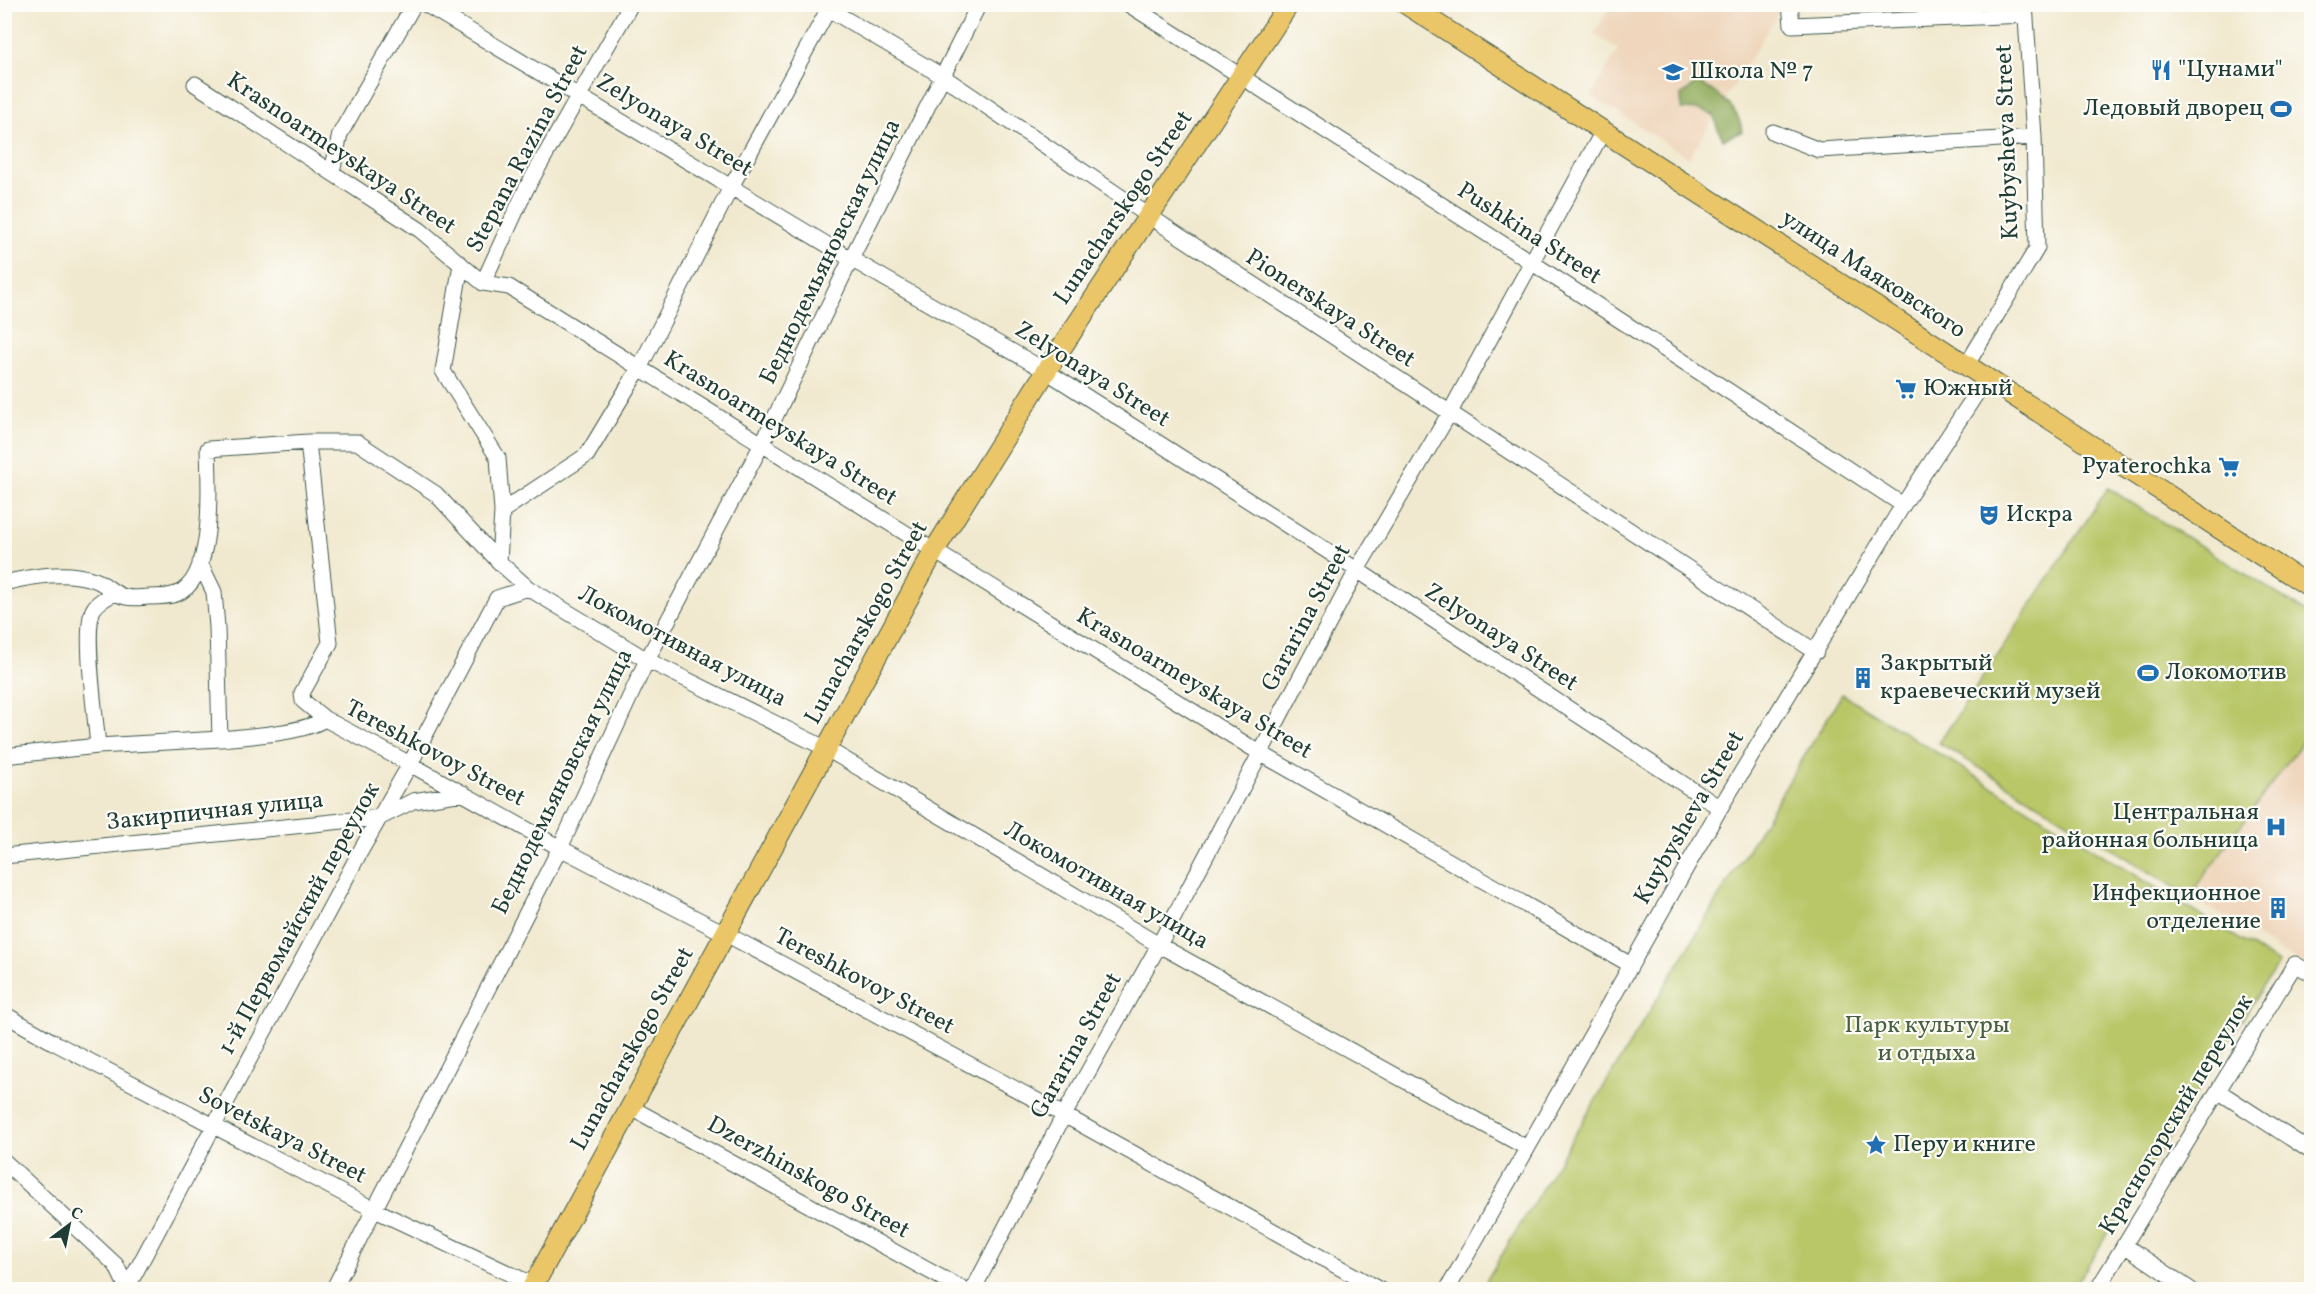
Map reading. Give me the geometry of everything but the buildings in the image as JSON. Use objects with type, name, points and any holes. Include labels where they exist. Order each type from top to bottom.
[{"type":"main road","name":"Lunacharskogo Street","points":[[536,1288],[630,1107],[934,551],[1046,371],[1289,4]]},
{"type":"main road","name":"улица Маяковского","points":[[1406,4],[2312,588]]},
{"type":"street","points":[[332,172],[340,134],[414,4]]},
{"type":"street","name":"Zelyonaya Street","points":[[425,4],[851,259],[1046,371],[1357,570],[1720,808]]},
{"type":"street","name":"Stepana Razina Street","points":[[483,283],[526,189],[631,4]]},
{"type":"street","name":"Беднодемьяновская улица","points":[[333,1290],[560,848],[647,660],[762,444],[851,259],[979,4]]},
{"type":"street","name":"Pushkina Street","points":[[1128,4],[1531,262],[1903,505]]},
{"type":"street","points":[[1790,4],[1791,25],[1900,21],[2025,10]]},
{"type":"street","points":[[1899,4],[1900,21]]},
{"type":"street","points":[[502,511],[587,455],[640,368],[824,7]]},
{"type":"street","name":"Pionerskaya Street","points":[[824,7],[942,76],[1449,414],[1816,652]]},
{"type":"street","name":"Kuybysheva Street","points":[[1966,366],[2037,248],[2034,137],[2025,10]]},
{"type":"street","name":"Krasnoarmeyskaya Street","points":[[195,84],[420,230],[483,283],[509,287],[1260,753],[1631,965]]},
{"type":"street","name":"Gararina Street","points":[[974,1290],[1064,1115],[1160,945],[1357,570],[1449,414],[1603,131]]},
{"type":"street","points":[[1773,132],[1819,150],[2034,137]]},
{"type":"street","points":[[461,264],[443,371],[498,458],[502,511],[500,562]]},
{"type":"street","name":"Kuybysheva Street","points":[[1448,1290],[1720,808],[1903,505],[1986,379]]},
{"type":"street","name":"Локомотивная улица","points":[[4,583],[32,576],[70,575],[93,579],[127,598],[156,597],[178,593],[193,580],[200,563],[210,521],[208,449],[308,442],[357,442],[436,494],[500,562],[528,588],[647,660],[827,749],[1160,945],[1527,1148]]},
{"type":"street","name":"Tereshkovoy Street","points":[[308,442],[330,643],[302,693],[303,701],[325,720],[410,764],[560,848],[1064,1115],[1380,1290]]},
{"type":"street","points":[[200,563],[214,592],[220,739]]},
{"type":"street","name":"1-й Первомайский переулок","points":[[126,1289],[410,764],[497,598],[528,588]]},
{"type":"street","points":[[98,746],[88,631],[93,610],[102,600],[115,593]]},
{"type":"street","points":[[4,756],[98,746],[220,739],[285,731],[325,720]]},
{"type":"street","name":"Закирпичная улица","points":[[4,856],[381,817],[413,801],[463,793]]},
{"type":"street","name":"Красногорский переулок","points":[[2097,1290],[2295,964],[2312,974]]},
{"type":"street","name":"Sovetskaya Street","points":[[4,1014],[52,1042],[373,1209],[536,1288]]},
{"type":"street","points":[[2218,1091],[2312,1152]]},
{"type":"street","name":"Dzerzhinskogo Street","points":[[630,1107],[964,1290]]},
{"type":"street","points":[[4,1161],[116,1266],[126,1289]]},
{"type":"street","points":[[2124,1245],[2191,1290]]},
{"type":"shaded area","name":"Школа № 7","points":[[1611,5],[1783,5],[1689,158],[1591,96],[1618,49],[1594,34]]},
{"type":"shaded area","name":"Центральная районная больница","points":[[2311,730],[2311,969],[2189,896]]},
{"type":"green space","points":[[1698,82],[1727,102],[1737,115],[1742,132],[1723,139],[1714,115],[1699,110],[1682,109],[1681,95]]},
{"type":"green space","name":"Локомотив","points":[[2108,488],[2311,615],[2311,730],[2189,896],[1939,743]]},
{"type":"green space","name":"Парк культуры и отдыха","points":[[1842,694],[2278,963],[2073,1289],[1499,1289],[1486,1281]]},
{"type":"place","name":"\"Цунами\"","points":[[2161,70]]},
{"type":"place","name":"Школа № 7","points":[[1673,72]]},
{"type":"place","name":"Ледовый дворец","points":[[2281,109]]},
{"type":"place","name":"Южный","points":[[1906,389]]},
{"type":"place","name":"Pyaterochka","points":[[2229,467]]},
{"type":"place","name":"Искра","points":[[1989,515]]},
{"type":"place","name":"Локомотив","points":[[2148,673]]},
{"type":"place","name":"Закрытый краевеческий музей","points":[[1863,678]]},
{"type":"place","name":"Центральная районная больница","points":[[2276,827]]},
{"type":"place","name":"Инфекционное отделение","points":[[2278,908]]},
{"type":"place","name":"Перу и книге","points":[[1876,1145]]}]
